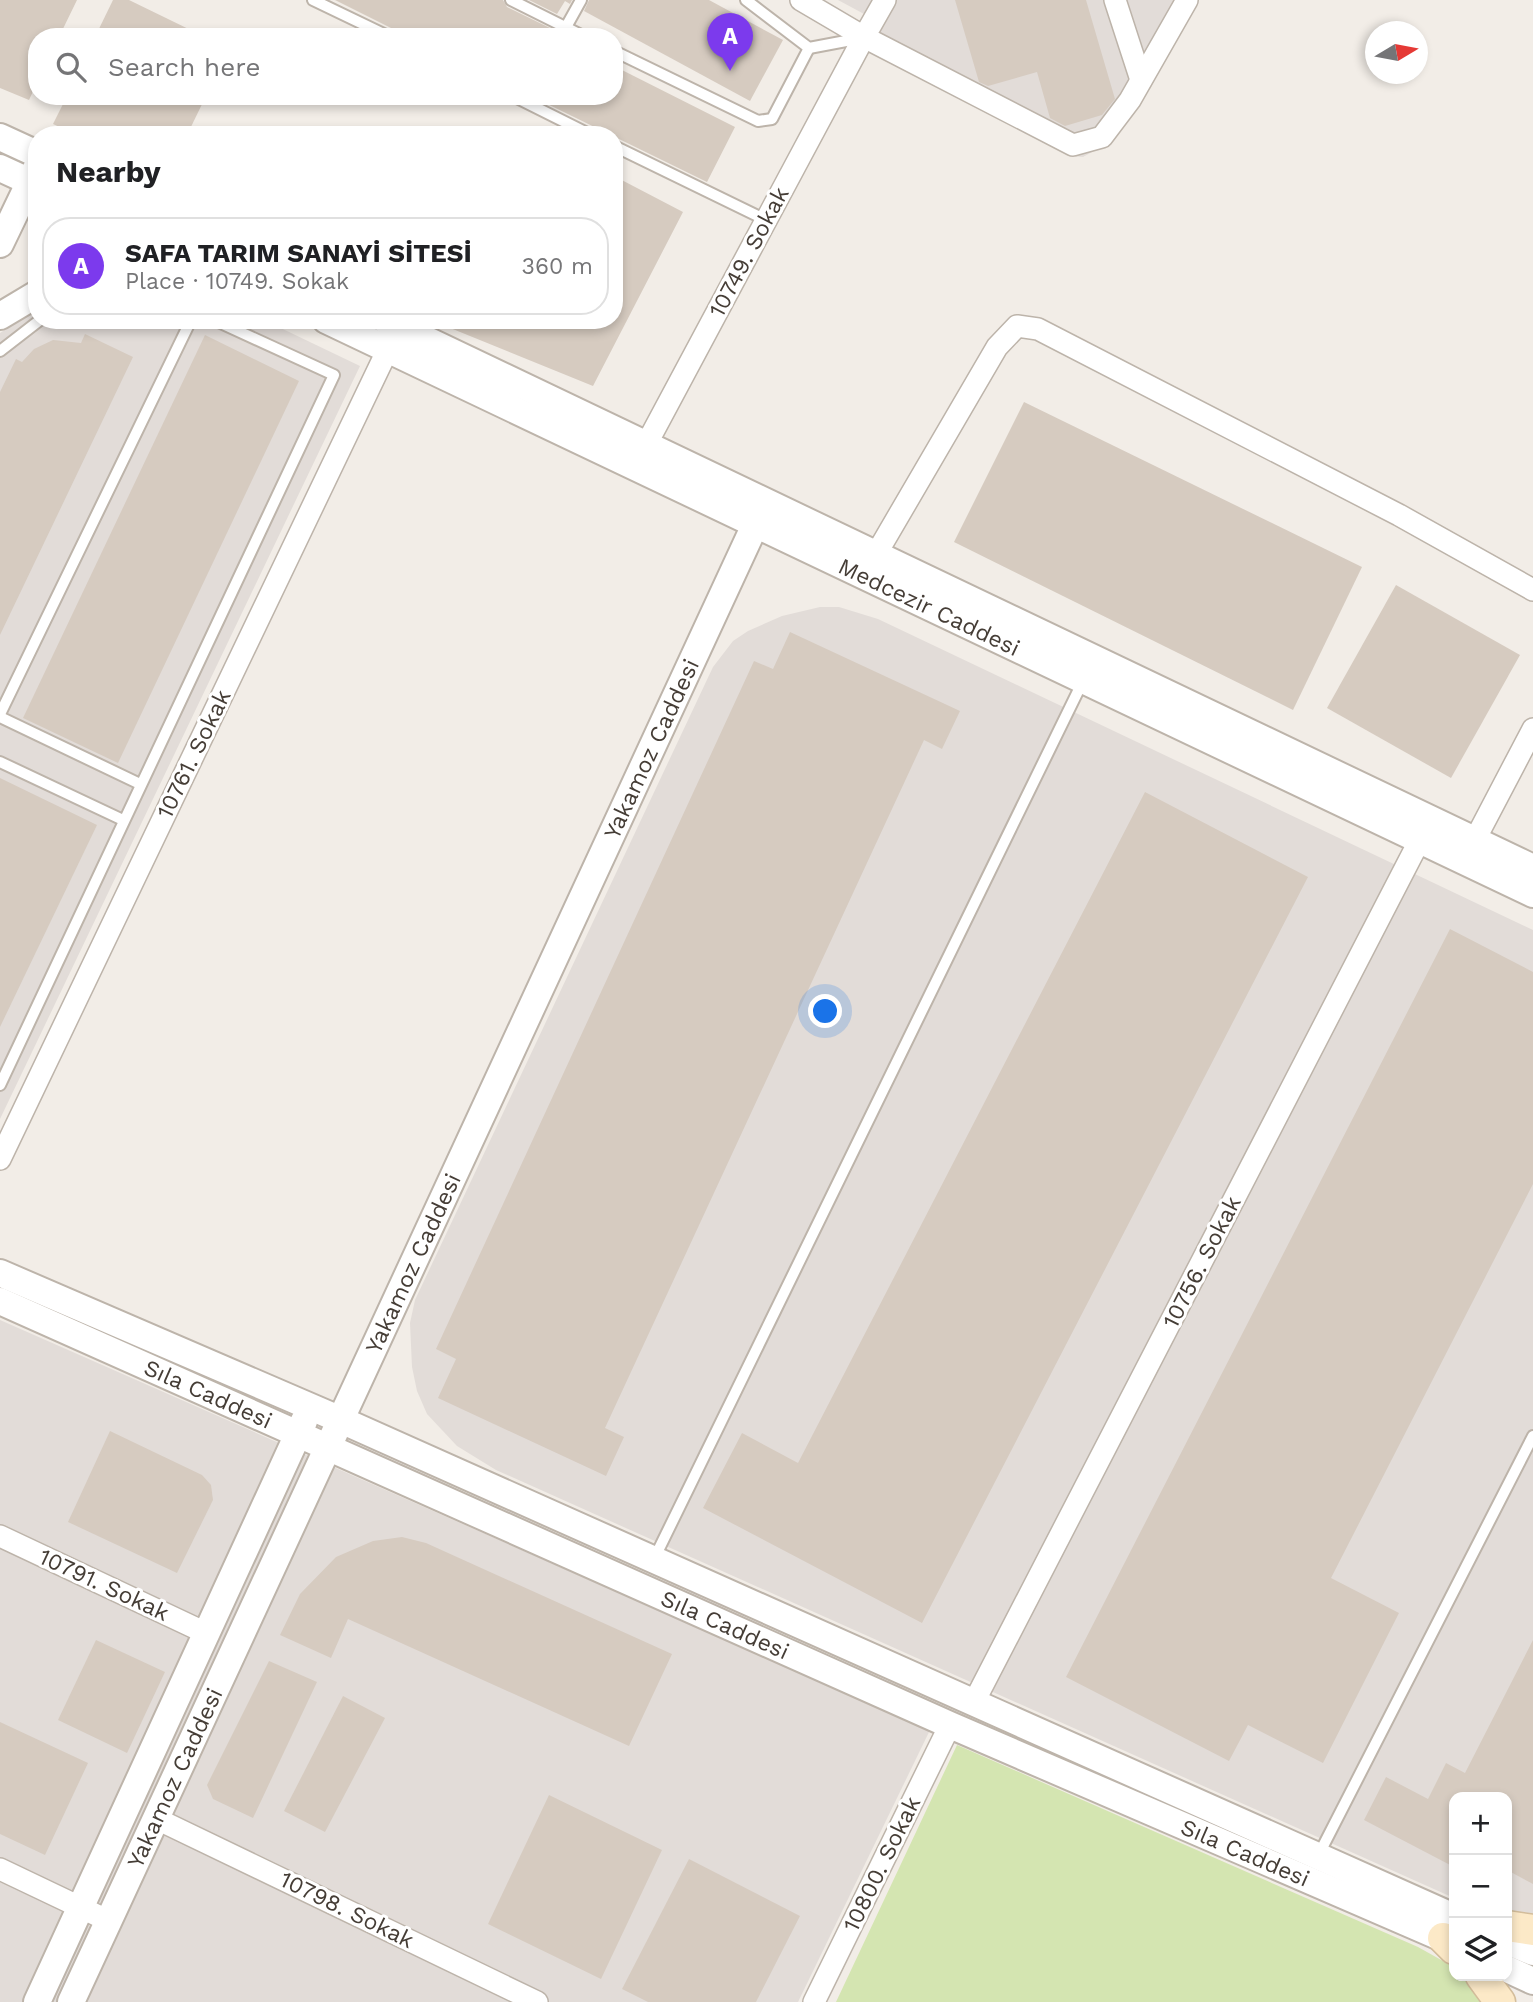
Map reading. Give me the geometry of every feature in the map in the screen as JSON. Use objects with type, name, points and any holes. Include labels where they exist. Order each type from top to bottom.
[{"type":"main road","points":[[1512,1927],[1533,1930]]},
{"type":"main road","points":[[1485,1981],[1500,2002]]},
{"type":"street","points":[[801,0],[864,37],[1073,145],[1102,137],[1142,80],[1187,0]]},
{"type":"street","name":"10749. Sokak","points":[[640,456],[885,0]]},
{"type":"street","points":[[1115,0],[1142,80]]},
{"type":"street","points":[[0,137],[28,150]]},
{"type":"street","points":[[0,168],[28,176]]},
{"type":"street","points":[[0,244],[28,190]]},
{"type":"street","points":[[0,316],[28,299]]},
{"type":"street","points":[[875,555],[997,347],[1017,326],[1038,329],[1050,335],[1399,515],[1533,590]]},
{"type":"street","name":"Medcezir Caddesi","points":[[345,329],[875,555],[1425,831]]},
{"type":"street","name":"Medcezir Caddesi","points":[[402,329],[640,456],[755,525],[1083,681],[1469,851],[1533,894]]},
{"type":"street","name":"10761. Sokak","points":[[0,1159],[388,349]]},
{"type":"street","name":"Yakamoz Caddesi","points":[[71,2002],[755,525]]},
{"type":"street","points":[[1469,851],[1533,729]]},
{"type":"street","name":"10756. Sokak","points":[[974,1702],[1425,831]]},
{"type":"street","name":"Medcezir Caddesi","points":[[1469,851],[1533,868]]},
{"type":"street","points":[[0,1273],[341,1420],[1318,1856],[1449,1935]]},
{"type":"street","name":"Sıla Caddesi","points":[[0,1301],[950,1726],[1449,1936]]},
{"type":"street","name":"Yakamoz Caddesi","points":[[37,2002],[311,1407]]},
{"type":"street","name":"10791. Sokak","points":[[0,1536],[208,1634]]},
{"type":"street","name":"10800. Sokak","points":[[814,2002],[950,1726]]},
{"type":"street","name":"10798. Sokak","points":[[157,1819],[537,2002]]},
{"type":"street","points":[[0,1869],[109,1921]]},
{"type":"street","points":[[1512,1943],[1533,1952]]},
{"type":"street","points":[[1512,1971],[1533,1981]]},
{"type":"lane","points":[[313,0],[371,28]]},
{"type":"lane","points":[[511,0],[566,27],[581,0]]},
{"type":"lane","points":[[746,0],[809,48],[864,37]]},
{"type":"lane","points":[[623,55],[758,121],[772,119],[809,48]]},
{"type":"lane","points":[[531,105],[573,126]]},
{"type":"lane","points":[[623,150],[766,220]]},
{"type":"lane","points":[[0,351],[28,329]]},
{"type":"lane","points":[[140,784],[0,716],[187,329]]},
{"type":"lane","points":[[0,1085],[334,375],[234,329]]},
{"type":"lane","points":[[653,1559],[1083,681]]},
{"type":"lane","points":[[0,762],[123,820]]},
{"type":"lane","points":[[1318,1856],[1533,1436]]},
{"type":"shaded area","points":[[838,0],[1199,0],[1134,113],[1101,147],[1083,157],[1071,156],[868,41],[879,22]]},
{"type":"shaded area","points":[[28,315],[28,329],[283,329],[360,366],[0,1119],[0,333]]},
{"type":"shaded area","points":[[820,607],[839,607],[878,619],[1533,930],[1533,1917],[1512,1914],[1512,1792],[1449,1792],[1449,1896],[496,1470],[457,1446],[427,1414],[417,1391],[412,1367],[410,1323],[415,1300],[713,667],[733,641],[782,616]]},
{"type":"shaded area","points":[[0,1320],[930,1730],[798,2002],[0,2002]]},
{"type":"green space","points":[[957,1745],[1418,1947],[1449,1964],[1449,1981],[1467,1981],[1486,2002],[836,2002]]},
{"type":"building","points":[[0,0],[77,0],[63,28],[28,28],[28,100],[0,88]]},
{"type":"building","points":[[113,0],[129,0],[187,28],[99,28]]},
{"type":"building","points":[[335,0],[503,0],[507,7],[550,28],[391,28]]},
{"type":"building","points":[[529,0],[572,0],[570,4],[565,1],[557,14]]},
{"type":"building","points":[[589,0],[709,0],[783,40],[750,101],[623,32],[623,28],[615,28],[584,11]]},
{"type":"building","points":[[955,0],[1086,0],[1115,99],[1102,115],[1065,126],[1050,118],[1037,72],[988,86],[979,82]]},
{"type":"building","points":[[623,71],[735,127],[707,182],[623,141],[623,126],[592,126],[549,105],[623,105]]},
{"type":"building","points":[[62,105],[202,105],[191,126],[53,124]]},
{"type":"building","points":[[623,181],[683,212],[623,328]]},
{"type":"building","points":[[453,329],[622,329],[593,386]]},
{"type":"building","points":[[85,334],[133,357],[0,635],[0,392],[16,359],[22,362],[34,349],[53,340],[81,343]]},
{"type":"building","points":[[205,335],[299,381],[118,763],[23,718]]},
{"type":"building","points":[[1024,402],[1362,567],[1293,710],[954,542]]},
{"type":"building","points":[[1396,585],[1520,655],[1451,778],[1327,708]]},
{"type":"building","points":[[790,632],[960,711],[942,749],[924,740],[605,1428],[624,1437],[606,1476],[438,1398],[456,1359],[436,1349],[754,661],[773,669]]},
{"type":"building","points":[[0,778],[97,825],[0,1027]]},
{"type":"building","points":[[1145,792],[1308,877],[922,1623],[703,1508],[742,1433],[798,1463]]},
{"type":"building","points":[[1450,929],[1533,972],[1533,1184],[1331,1578],[1399,1613],[1323,1763],[1248,1725],[1229,1761],[1066,1677]]},
{"type":"building","points":[[110,1431],[202,1475],[211,1485],[213,1500],[177,1573],[68,1522]]},
{"type":"building","points":[[402,1537],[426,1543],[672,1654],[629,1746],[348,1619],[331,1658],[280,1635],[300,1594],[336,1557],[373,1541]]},
{"type":"building","points":[[96,1640],[165,1672],[127,1753],[58,1720]]},
{"type":"building","points":[[1533,1640],[1533,1884],[1512,1873],[1512,1792],[1449,1792],[1449,1864],[1364,1820],[1386,1777],[1428,1799],[1446,1763],[1465,1773]]},
{"type":"building","points":[[269,1661],[317,1682],[253,1818],[213,1799],[207,1785]]},
{"type":"building","points":[[343,1696],[385,1718],[325,1832],[284,1811]]},
{"type":"building","points":[[0,1722],[88,1763],[45,1855],[0,1834]]},
{"type":"building","points":[[549,1795],[662,1850],[601,1979],[488,1924]]},
{"type":"building","points":[[689,1859],[800,1916],[756,2002],[648,2002],[622,1989]]},
{"type":"place","name":"SAFA TARIM SANAYİ SİTESİ","points":[[730,71]]}]
